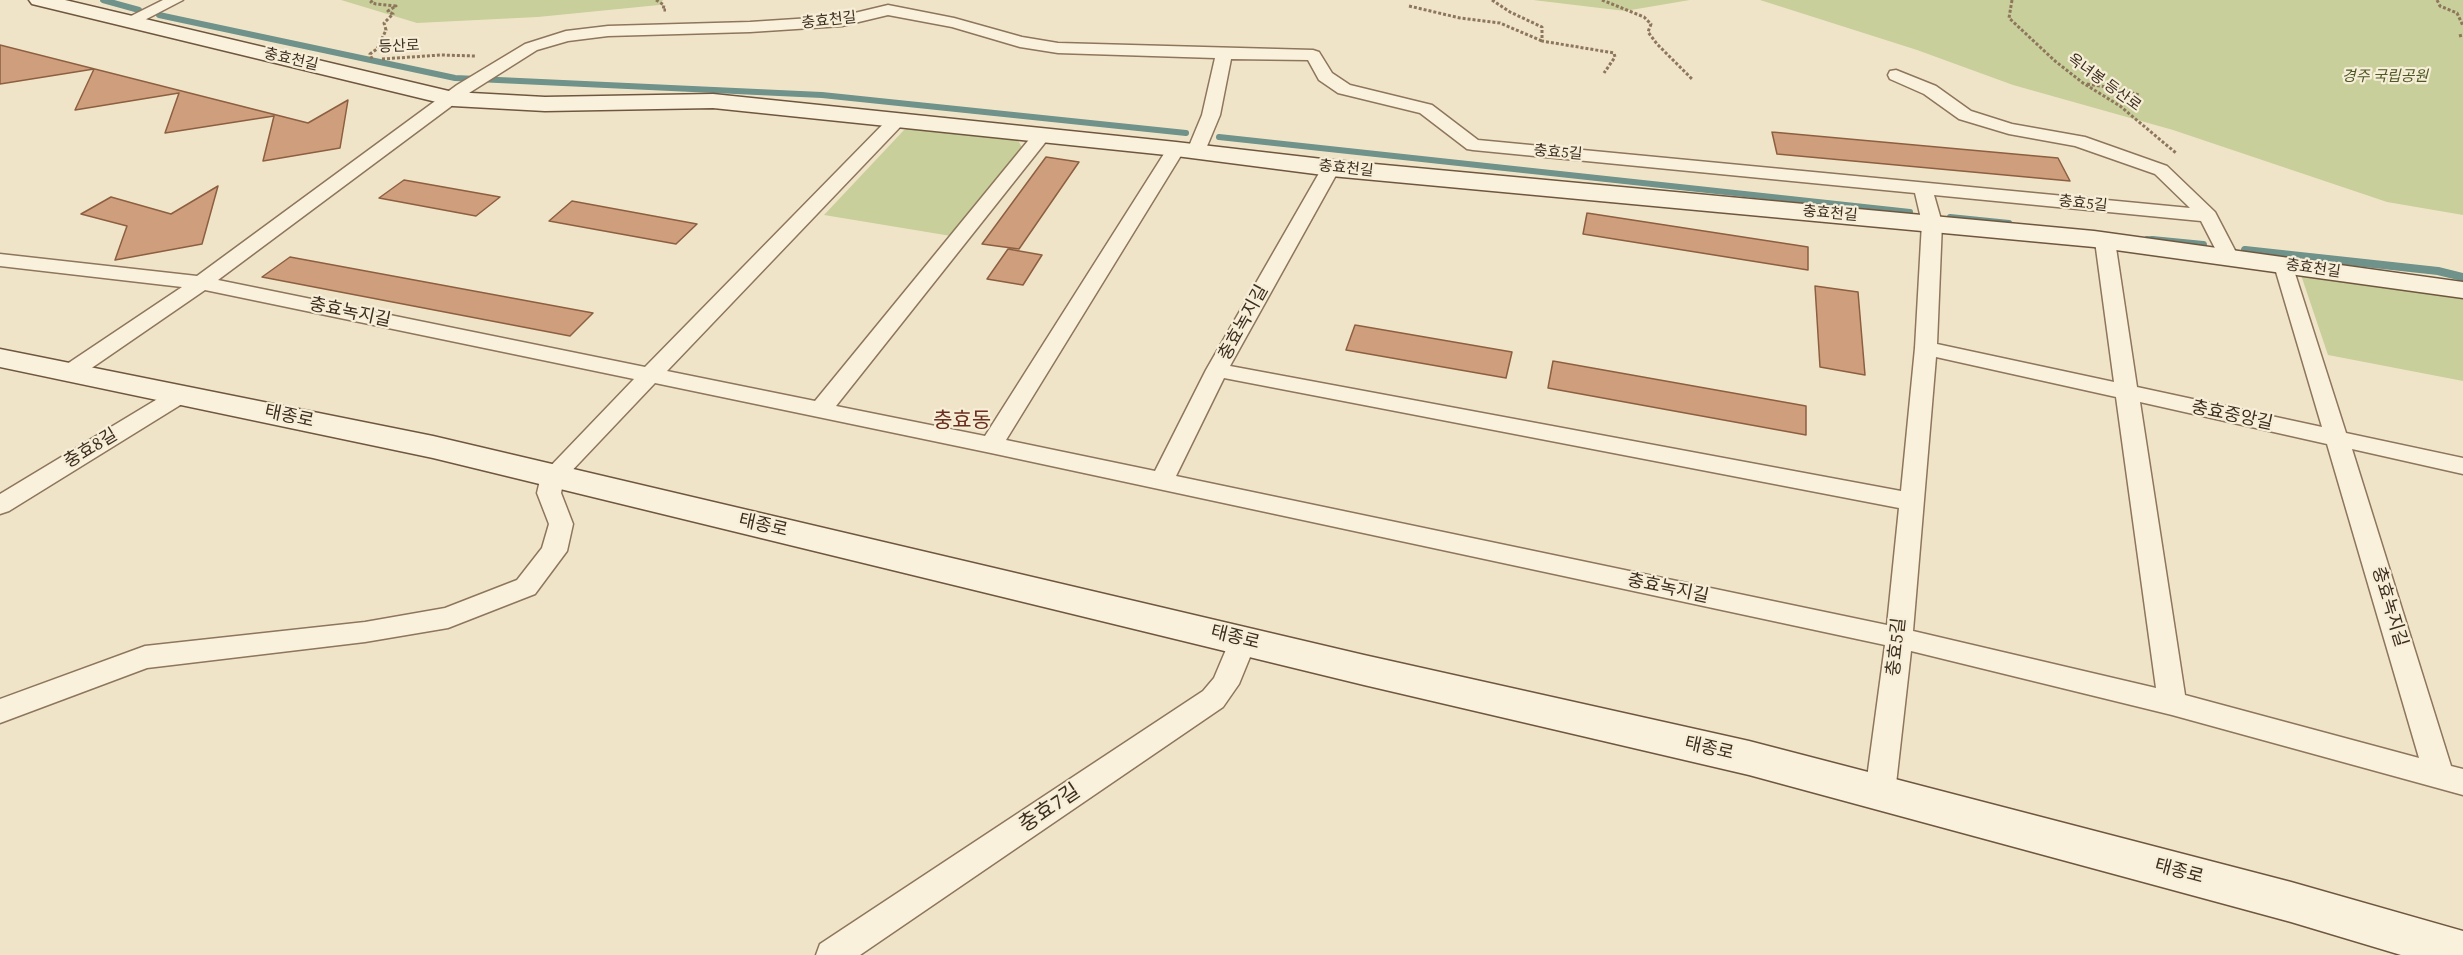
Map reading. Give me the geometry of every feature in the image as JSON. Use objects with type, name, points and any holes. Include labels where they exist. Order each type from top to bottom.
[{"type":"street","name":"충효천길","points":[[39,0],[453,99],[545,104],[713,101],[1186,150],[1331,168],[2105,241],[2463,290]]},
{"type":"street","points":[[130,22],[175,0]]},
{"type":"street","points":[[888,10],[901,0]]},
{"type":"street","name":"충효천길","points":[[453,99],[464,89],[531,47],[566,36],[608,31],[750,27],[842,21],[888,10],[954,23],[1020,42],[1058,48],[1224,54]]},
{"type":"street","points":[[991,445],[1211,115],[1224,54]]},
{"type":"street","name":"충효5길","points":[[1224,54],[1313,55],[1325,76],[1344,89],[1426,109],[1473,145],[2208,216]]},
{"type":"street","points":[[1896,75],[1930,90],[1965,115],[2009,129],[2079,141],[2161,170],[2208,216],[2229,258]]},
{"type":"street","points":[[72,370],[201,283],[453,99]]},
{"type":"street","points":[[0,711],[145,657],[365,632],[448,618],[526,587],[554,551],[561,525],[549,493],[553,477],[897,120]]},
{"type":"street","points":[[820,410],[1042,135]]},
{"type":"street","name":"충효녹지길","points":[[1162,481],[1217,370],[1331,168]]},
{"type":"street","name":"충효5길","points":[[1880,793],[1899,638],[1926,348],[1932,223],[1923,188]]},
{"type":"street","points":[[2105,241],[2172,703]]},
{"type":"street","name":"충효녹지길","points":[[0,261],[30,262],[201,283],[1162,481],[1899,638],[2172,703],[2451,778]]},
{"type":"street","points":[[2284,266],[2338,439]]},
{"type":"street","name":"충효중앙길","points":[[1926,348],[2463,466]]},
{"type":"street","name":"태종로","points":[[0,358],[72,370],[421,445],[1749,758],[2280,899],[2463,952]]},
{"type":"street","points":[[1217,370],[1910,501]]},
{"type":"street","name":"충효8길","points":[[0,505],[182,394]]},
{"type":"street","name":"충효녹지길","points":[[2338,439],[2451,778]]},
{"type":"street","name":"충효7길","points":[[832,955],[1213,699],[1225,684],[1243,640]]},
{"type":"path","name":"등산로","points":[[373,0],[371,2],[376,4],[389,3],[396,6],[388,11],[393,14],[384,23],[386,30],[377,49],[370,54],[371,59],[480,56]]},
{"type":"path","points":[[1492,0],[1510,12],[1542,27],[1542,41]]},
{"type":"path","points":[[1602,0],[1644,17],[1651,24],[1648,32],[1657,44],[1692,79]]},
{"type":"path","name":"옥녀봉 등산로","points":[[2013,0],[2009,18],[2055,61],[2083,83],[2120,106],[2178,154],[2181,166],[2161,170]]},
{"type":"path","points":[[2438,0],[2440,6],[2457,13],[2463,26]]},
{"type":"path","points":[[1409,6],[1460,18],[1500,23],[1515,28],[1528,37],[1542,41],[1614,53],[1615,57],[1604,73]]},
{"type":"path","points":[[2083,83],[2120,89],[2139,95]]},
{"type":"green space","points":[[341,0],[663,0],[659,5],[538,17],[417,23]]},
{"type":"green space","points":[[1533,0],[1690,0],[1625,11]]},
{"type":"green space","name":"경주 국립공원","points":[[1760,0],[2463,0],[2463,215],[2387,202],[2173,130],[2013,85],[1917,50]]},
{"type":"green space","points":[[920,125],[1016,137],[1023,149],[951,236],[824,215],[904,130]]},
{"type":"green space","points":[[2301,275],[2463,296],[2463,381],[2328,355]]},
{"type":"building","points":[[0,45],[308,123],[348,100],[340,148],[263,161],[274,116],[165,133],[179,93],[75,110],[94,69],[0,84]]},
{"type":"building","points":[[1772,132],[2058,158],[2070,181],[1777,154]]},
{"type":"building","points":[[1046,157],[1079,162],[1019,249],[982,244]]},
{"type":"building","points":[[404,180],[500,197],[476,216],[379,198]]},
{"type":"building","points":[[218,186],[202,244],[115,260],[127,226],[81,214],[111,197],[171,214]]},
{"type":"building","points":[[572,201],[697,224],[676,244],[549,221]]},
{"type":"building","points":[[1587,213],[1808,247],[1808,270],[1583,234]]},
{"type":"building","points":[[1008,249],[1042,255],[1023,285],[987,279]]},
{"type":"building","points":[[290,257],[593,313],[570,336],[262,277]]},
{"type":"building","points":[[1815,286],[1858,292],[1865,375],[1820,367]]},
{"type":"building","points":[[1355,325],[1512,352],[1506,378],[1346,350]]},
{"type":"building","points":[[1553,361],[1806,406],[1806,435],[1548,388]]},
{"type":"waterway","points":[[103,0],[139,10]]},
{"type":"waterway","points":[[159,15],[455,78],[822,95],[1186,133]]},
{"type":"waterway","points":[[1219,137],[1910,212]]},
{"type":"waterway","points":[[1950,217],[2009,223]]},
{"type":"waterway","points":[[2147,239],[2166,241]]},
{"type":"waterway","points":[[2152,240],[2203,245]]},
{"type":"waterway","points":[[2245,250],[2438,271],[2463,277]]},
{"type":"district","name":"충효동","points":[[962,422]]}]
